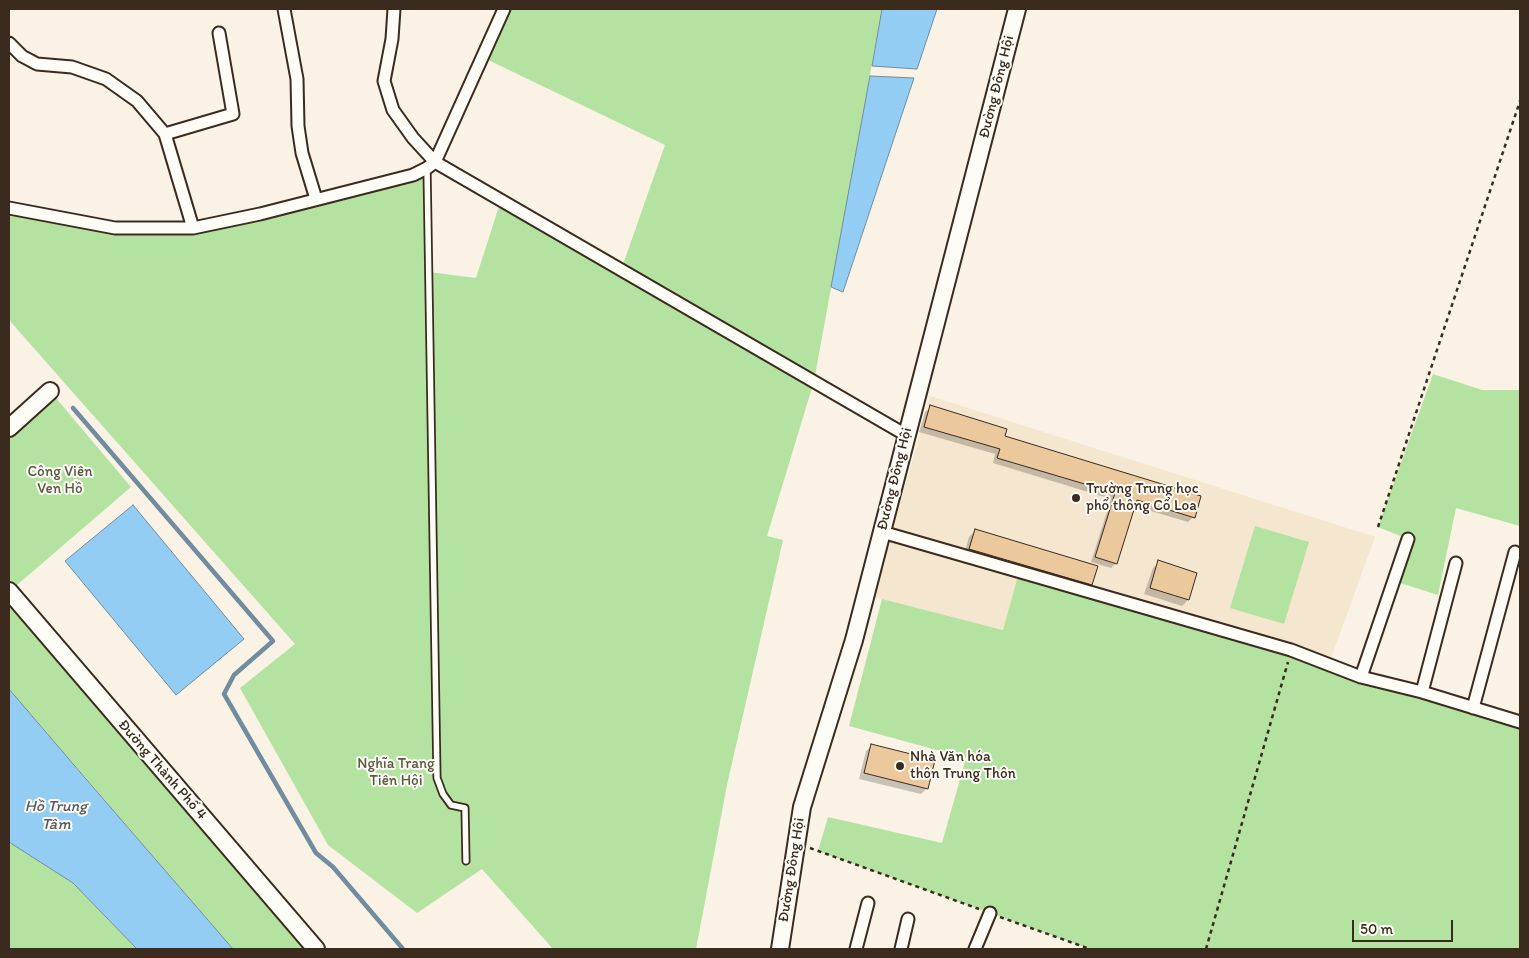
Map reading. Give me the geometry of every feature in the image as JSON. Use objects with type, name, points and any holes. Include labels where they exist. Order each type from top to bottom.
[{"type":"street","points":[[284,9],[297,79],[298,126],[302,153],[316,199]]},
{"type":"street","points":[[394,9],[392,39],[384,81],[393,110],[431,165],[906,435]]},
{"type":"street","points":[[9,208],[115,228],[193,228],[260,214],[414,174],[431,165],[504,9]]},
{"type":"street","name":"Đường Đông Hội","points":[[780,949],[802,807],[854,640],[902,463],[906,435],[1017,9]]},
{"type":"street","points":[[165,134],[233,114],[219,34]]},
{"type":"street","points":[[9,42],[22,56],[37,64],[72,67],[106,79],[137,101],[165,134],[193,228]]},
{"type":"street","points":[[9,428],[50,391]]},
{"type":"street","points":[[882,532],[1291,650],[1361,677],[1422,692],[1520,721]]},
{"type":"street","points":[[1361,677],[1408,539]]},
{"type":"street","points":[[1473,708],[1515,552]]},
{"type":"street","points":[[1422,692],[1456,563]]},
{"type":"street","name":"Đường Thành Phố 4","points":[[9,591],[316,949]]},
{"type":"street","points":[[856,949],[868,903]]},
{"type":"street","points":[[975,949],[990,913]]},
{"type":"street","points":[[901,949],[908,919]]},
{"type":"lane","points":[[431,165],[437,778],[443,794],[451,805],[465,808],[466,861]]},
{"type":"path","points":[[1378,527],[1520,101]]},
{"type":"path","points":[[1206,949],[1291,650]]},
{"type":"path","points":[[796,844],[1090,949]]},
{"type":"shaded area","name":"Trường Trung học phổ thông Cổ Loa","points":[[930,396],[1375,537],[1331,658],[891,530]]},
{"type":"shaded area","points":[[882,532],[1019,572],[1003,630],[866,595]]},
{"type":"green space","name":"Nghĩa Trang Tiên Hội","points":[[496,9],[882,9],[814,381],[767,536],[783,540],[727,785],[696,949],[553,949],[482,869],[417,913],[328,845],[240,688],[295,644],[9,320],[9,208],[115,228],[193,228],[427,168],[429,272],[476,278],[501,200],[621,270],[665,145],[482,57]]},
{"type":"green space","points":[[1433,374],[1482,390],[1520,390],[1520,526],[1456,508],[1438,595],[1394,581],[1408,539],[1378,527]]},
{"type":"green space","name":"Công Viên Ven Hồ","points":[[50,391],[131,487],[10,591],[316,949],[233,949],[9,689],[9,428]]},
{"type":"green space","points":[[1255,526],[1309,542],[1284,624],[1230,608]]},
{"type":"green space","points":[[1019,572],[1520,720],[1520,949],[1090,949],[818,851],[828,817],[942,843],[966,758],[849,726],[882,599],[1003,630]]},
{"type":"green space","points":[[9,842],[73,883],[137,949],[9,949]]},
{"type":"water","points":[[882,9],[937,9],[917,69],[872,66]]},
{"type":"water","points":[[870,76],[914,78],[843,292],[831,287]]},
{"type":"water","points":[[133,505],[244,639],[176,695],[65,561]]},
{"type":"water","name":"Hồ Trung Tâm","points":[[9,689],[233,949],[137,949],[73,883],[9,842]]},
{"type":"building","points":[[930,405],[1007,429],[1005,436],[1201,496],[1195,518],[1137,500],[1117,564],[1095,557],[1115,493],[997,458],[1000,449],[924,427]]},
{"type":"building","points":[[975,529],[1098,566],[1092,585],[969,549]]},
{"type":"building","points":[[1158,560],[1197,573],[1189,600],[1150,588]]},
{"type":"building","name":"Nhà Văn hóa thôn Trung Thôn","points":[[871,744],[935,760],[928,789],[864,773]]},
{"type":"waterway","points":[[73,408],[273,641],[234,675],[224,694],[316,853],[333,867],[403,949]]},
{"type":"place","name":"Trường Trung học phổ thông Cổ Loa","points":[[1076,498]]},
{"type":"place","name":"Nhà Văn hóa thôn Trung Thôn","points":[[900,766]]}]
